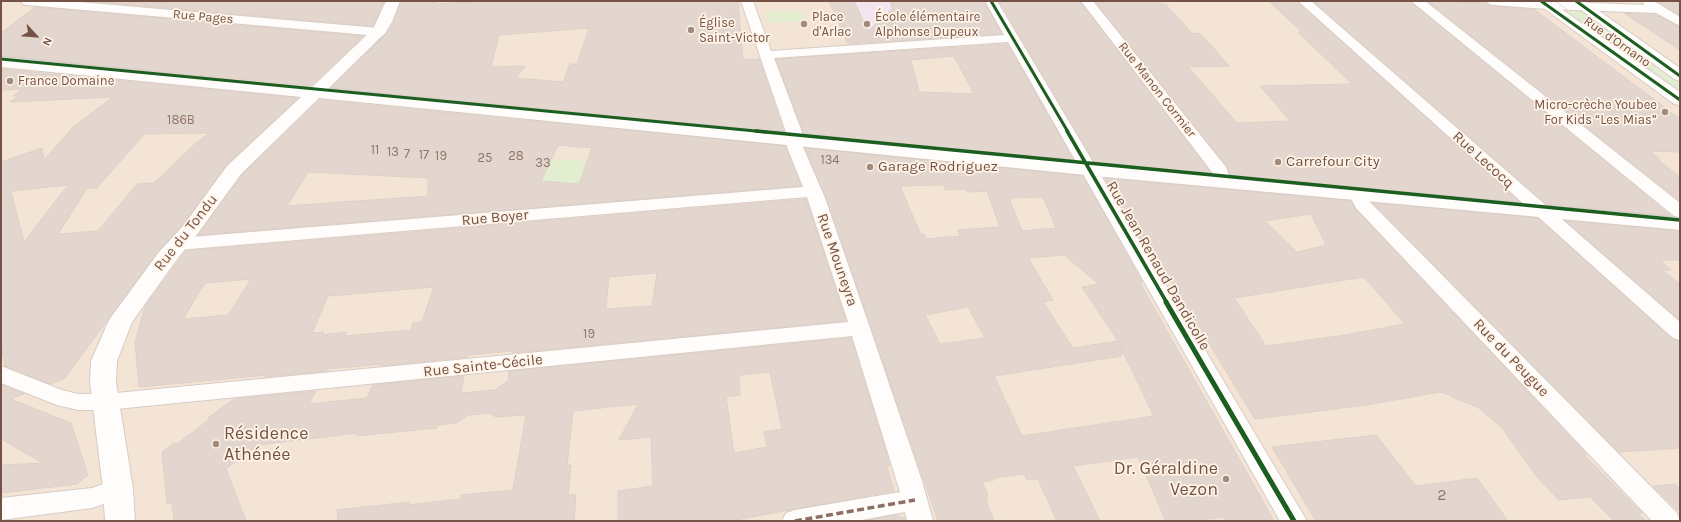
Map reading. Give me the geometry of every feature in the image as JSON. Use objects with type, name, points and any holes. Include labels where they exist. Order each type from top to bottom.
[{"type":"street","name":"Rue Pages","points":[[27,1],[54,2],[379,32]]},
{"type":"street","points":[[163,13],[184,1]]},
{"type":"street","name":"Rue du Tondu","points":[[120,521],[118,489],[103,382],[104,361],[121,320],[133,302],[191,229],[234,170],[379,32],[385,22],[393,1]]},
{"type":"street","name":"Rue Mouneyra","points":[[747,1],[794,132],[793,139],[795,147],[816,198],[860,328],[917,510]]},
{"type":"street","name":"Rue Jean Renaud Dandicolle","points":[[991,1],[1294,521]]},
{"type":"street","name":"Rue Manon Cormier","points":[[1087,1],[1220,171],[1223,181]]},
{"type":"street","name":"Rue Lecocq","points":[[1304,1],[1680,333]]},
{"type":"street","points":[[1417,1],[1680,212]]},
{"type":"street","points":[[1493,1],[1659,9]]},
{"type":"street","points":[[1646,1],[1680,22]]},
{"type":"street","name":"Rue d'Ornano","points":[[1544,3],[1680,100]]},
{"type":"street","points":[[1580,4],[1680,76]]},
{"type":"street","points":[[766,55],[1012,38]]},
{"type":"street","points":[[1,62],[1087,168],[1105,171],[1680,224]]},
{"type":"street","name":"Rue Boyer","points":[[178,244],[812,191]]},
{"type":"street","name":"Rue du Peugue","points":[[1358,194],[1362,204],[1668,521]]},
{"type":"street","name":"Rue Sainte-Cécile","points":[[1,374],[58,397],[78,402],[106,402],[860,328]]},
{"type":"street","points":[[1,509],[92,498],[118,489]]},
{"type":"street","points":[[795,521],[917,510]]},
{"type":"shaded area","points":[[1,1],[1680,1],[1680,521],[1,521]]},
{"type":"shaded area","name":"École élémentaire Alphonse Dupeux","points":[[829,1],[931,1],[959,36],[848,44]]},
{"type":"green space","points":[[802,11],[804,21],[768,23],[765,12]]},
{"type":"green space","points":[[1562,11],[1583,12],[1680,82],[1680,94],[1600,35]]},
{"type":"green space","points":[[551,159],[623,159],[580,184],[541,181]]},
{"type":"building","points":[[85,1],[384,1],[373,26]]},
{"type":"building","points":[[401,1],[436,1],[435,4],[489,1],[738,1],[743,60],[759,59],[784,132],[331,88],[385,35],[393,23]],"holes":[[[589,28],[577,64],[570,64],[563,82],[516,78],[525,66],[491,67],[499,35]]]},
{"type":"building","points":[[829,1],[854,1],[868,31],[892,9],[890,1],[984,1],[1002,34],[848,44]]},
{"type":"building","points":[[999,1],[1080,1],[1211,173],[1095,163]]},
{"type":"building","points":[[1095,1],[1158,1],[1165,4],[1192,33],[1201,34],[1229,66],[1188,67],[1237,123],[1290,121],[1260,86],[1352,84],[1298,32],[1302,32],[1269,1],[1297,1],[1519,202],[1230,175],[1227,166]]},
{"type":"building","points":[[1313,1],[1410,1],[1671,216],[1547,204]]},
{"type":"building","points":[[1427,1],[1486,3],[1493,6],[1535,10],[1680,119],[1680,152],[1649,151],[1680,177],[1680,201]]},
{"type":"building","points":[[1657,1],[1680,1],[1680,15]]},
{"type":"building","points":[[35,7],[363,36],[310,86],[1,56],[1,33]]},
{"type":"building","points":[[1624,13],[1656,14],[1680,27],[1680,50]]},
{"type":"building","points":[[1007,44],[1074,160],[804,134],[776,59]],"holes":[[[954,56],[974,94],[919,92],[911,60]]]},
{"type":"building","points":[[1,69],[298,98],[226,165],[183,224],[158,251],[65,378],[50,384],[5,366],[1,343],[1,162],[42,148],[44,160],[73,127],[113,97],[10,102],[20,96],[13,96],[23,89],[1,90]],"holes":[[[210,133],[196,143],[154,183],[137,184],[98,231],[58,234],[87,188],[97,188],[144,134]],[[68,185],[24,242],[11,191]]]},
{"type":"building","points":[[320,100],[785,146],[801,186],[198,235],[242,175]],"holes":[[[558,145],[592,148],[579,184],[541,181]],[[308,172],[428,178],[428,196],[287,206]]]},
{"type":"building","points":[[805,148],[1083,176],[1142,282],[1140,283],[1274,521],[1225,521],[1223,517],[1192,521],[1166,521],[1138,457],[1073,466],[1100,521],[1057,521],[1038,479],[1027,480],[1024,474],[994,478],[994,480],[982,482],[988,495],[986,496],[988,500],[986,501],[994,521],[938,521],[826,198]],"holes":[[[944,185],[945,190],[966,189],[967,192],[987,191],[1000,227],[958,230],[960,236],[926,239],[924,234],[921,235],[900,186]],[[1043,197],[1056,228],[1022,231],[1009,198]],[[1064,255],[1099,284],[1082,287],[1118,341],[1073,348],[1043,302],[1053,300],[1028,258]],[[968,307],[985,338],[940,344],[925,315]],[[1120,346],[1154,416],[1022,436],[994,376],[1122,356]]]},
{"type":"building","points":[[1105,178],[1351,201],[1355,209],[1587,455],[1584,455],[1642,513],[1638,513],[1646,521],[1614,521],[1590,497],[1559,500],[1537,477],[1503,429],[1479,408],[1450,396],[1449,394],[1440,392],[1366,405],[1255,419],[1164,269],[1160,272]],"holes":[[[1311,214],[1326,245],[1297,252],[1265,221]],[[1364,277],[1405,324],[1345,335],[1266,346],[1234,298]]]},
{"type":"building","points":[[806,199],[846,321],[512,353],[512,351],[468,355],[468,357],[381,366],[382,364],[327,369],[326,371],[264,377],[267,375],[139,387],[135,342],[145,306],[186,251]],"holes":[[[657,273],[652,306],[606,309],[609,277]],[[251,279],[228,315],[183,319],[205,283]],[[434,287],[422,322],[413,323],[411,330],[345,336],[346,332],[323,335],[324,332],[312,333],[328,296]]]},
{"type":"building","points":[[1373,203],[1538,218],[1672,339],[1680,341],[1680,448],[1619,452]]},
{"type":"building","points":[[1566,221],[1680,231],[1680,260],[1660,260],[1671,270],[1662,270],[1680,284],[1680,320]]},
{"type":"building","points":[[851,338],[890,466],[887,467],[894,491],[730,521],[618,521],[618,491],[653,486],[651,437],[619,440],[638,404],[573,411],[567,466],[571,465],[568,495],[576,494],[574,521],[338,521],[337,510],[409,502],[408,505],[461,499],[461,495],[513,490],[526,415],[496,417],[490,413],[468,415],[456,423],[437,425],[437,428],[356,436],[357,433],[258,445],[226,469],[246,521],[174,521],[172,502],[167,504],[162,452],[174,443],[177,444],[234,399],[316,391],[309,404],[367,398],[373,385],[464,376],[461,393],[495,390],[508,381],[509,371]],"holes":[[[770,372],[782,429],[764,432],[767,447],[734,453],[726,397],[740,395],[739,375]]]},
{"type":"building","points":[[1,385],[24,394],[11,399],[71,423],[88,475],[77,484],[1,493],[1,465],[43,463],[1,439]]},
{"type":"building","points":[[1376,435],[1416,486],[1477,478],[1508,521],[1316,521],[1272,447]]},
{"type":"building","points":[[1675,484],[1680,489],[1680,510],[1677,510],[1653,486]]},
{"type":"building","points":[[895,515],[905,519],[905,521],[864,521]]},
{"type":"tram line","points":[[1555,1],[1680,90]]},
{"type":"marked path","points":[[795,521],[915,500]]},
{"type":"cycle path","points":[[991,1],[1294,521]]},
{"type":"cycle path","points":[[1541,1],[1680,100]]},
{"type":"cycle path","points":[[1576,1],[1680,76]]},
{"type":"cycle path","points":[[1,59],[1680,220]]},
{"type":"place","name":"Place d'Arlac","points":[[804,24]]},
{"type":"place","name":"École élémentaire Alphonse Dupeux","points":[[867,24]]},
{"type":"place","name":"Église Saint-Victor","points":[[691,30]]},
{"type":"place","name":"France Domaine","points":[[10,81]]},
{"type":"place","name":"Micro-crèche Youbee For Kids “Les Mias”","points":[[1665,112]]},
{"type":"place","name":"Carrefour City","points":[[1278,162]]},
{"type":"place","name":"Garage Rodriguez","points":[[870,167]]},
{"type":"place","name":"Résidence Athénée","points":[[216,444]]},
{"type":"place","name":"Dr. Géraldine Vezon","points":[[1226,479]]}]
